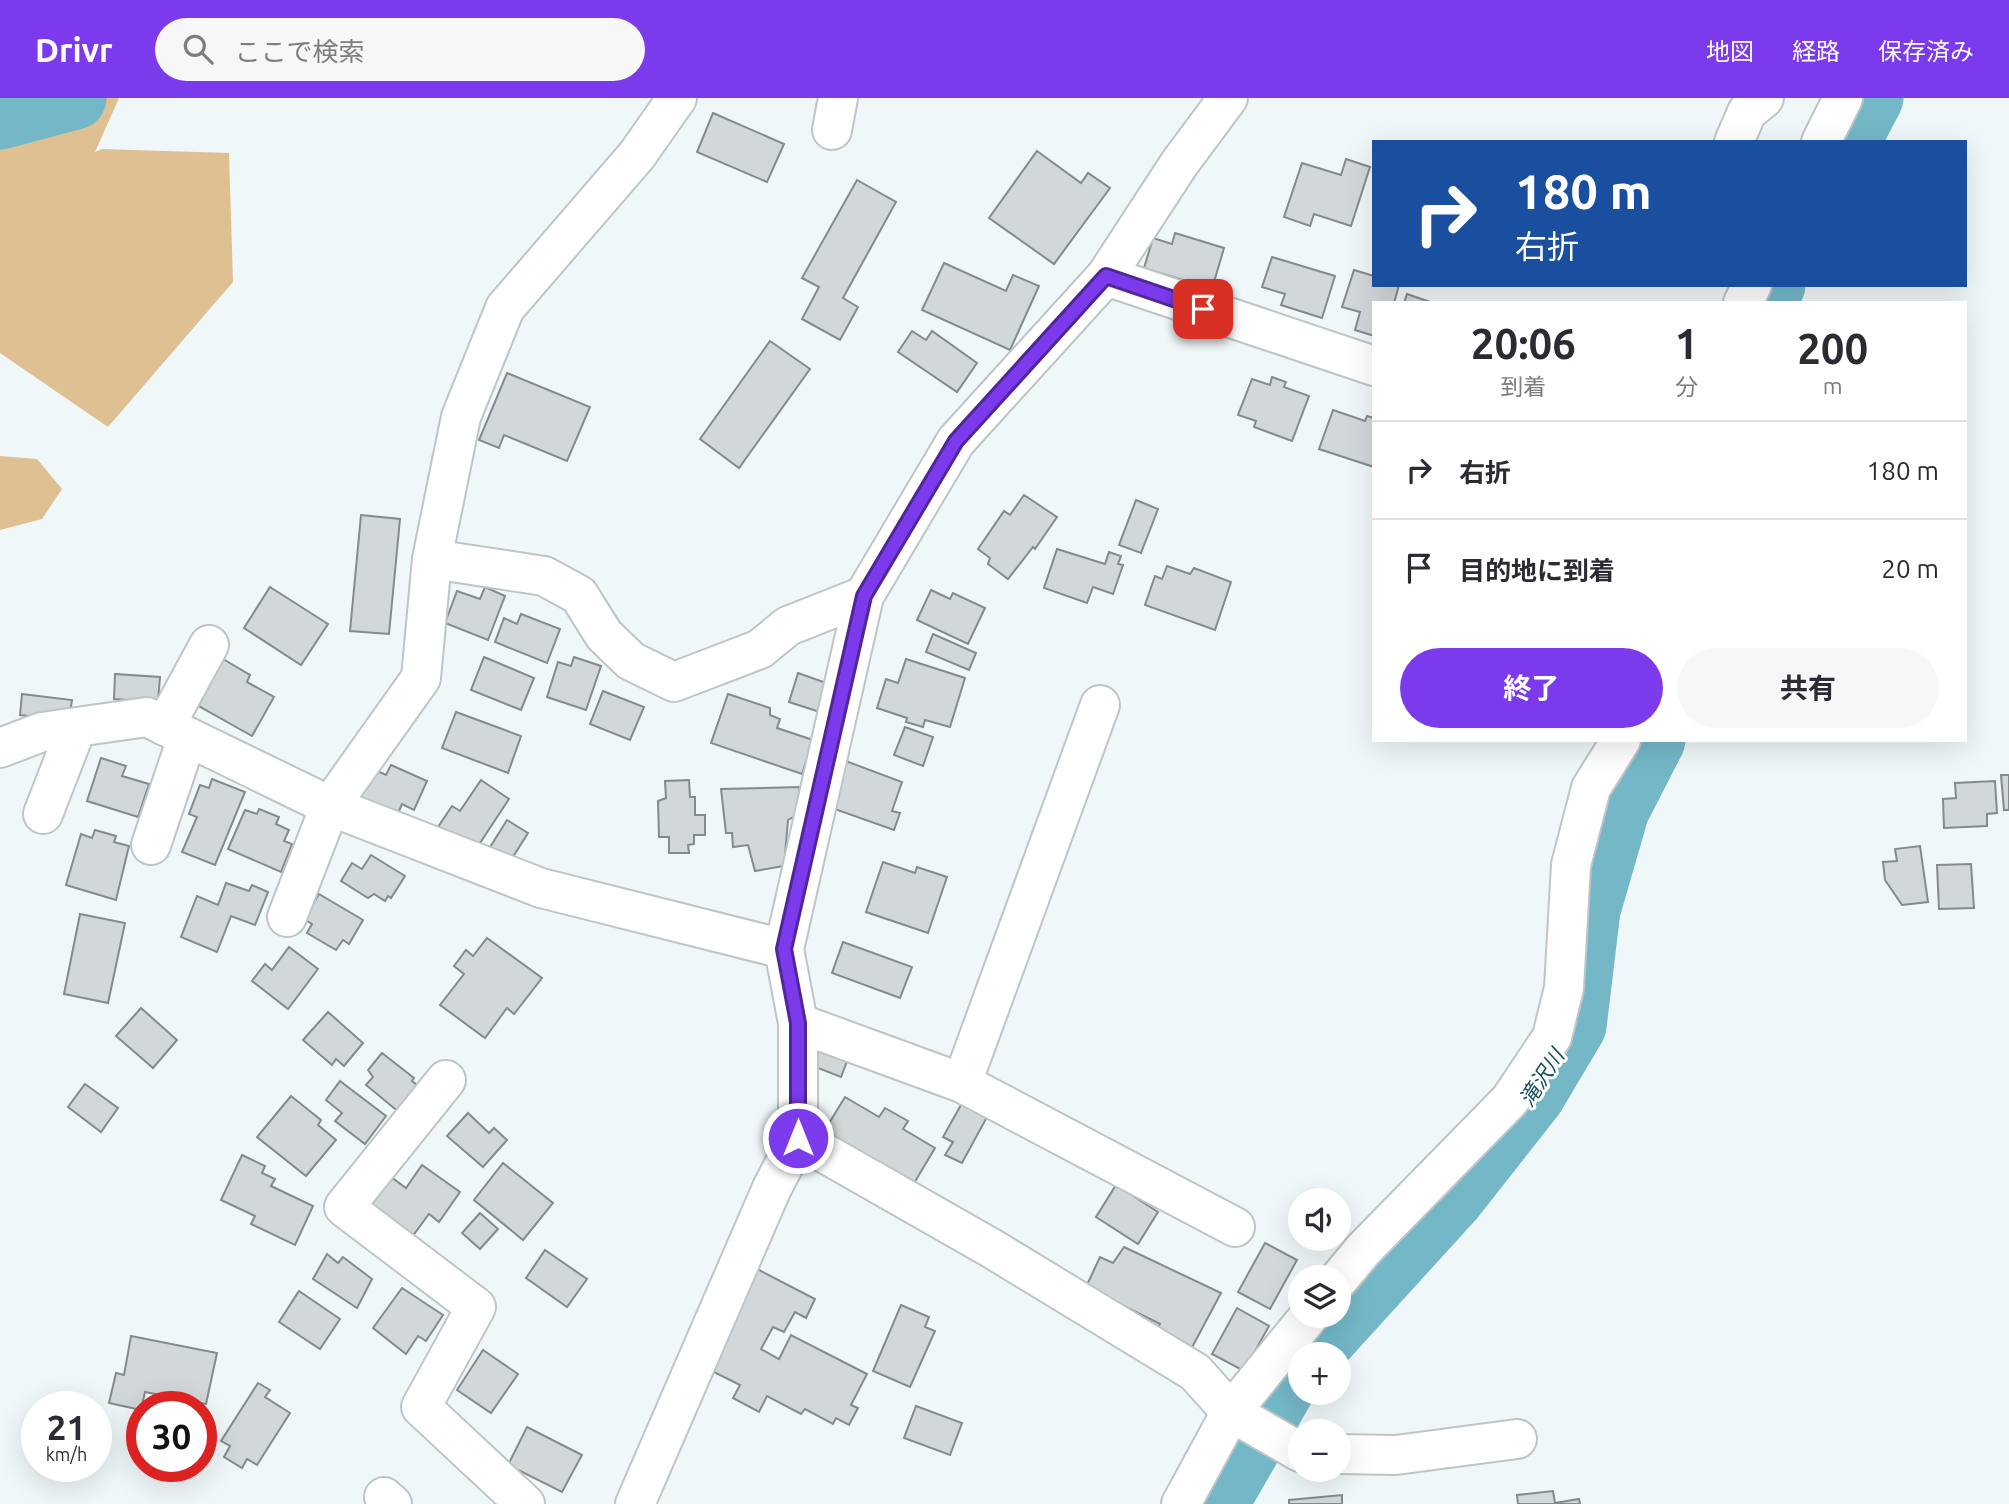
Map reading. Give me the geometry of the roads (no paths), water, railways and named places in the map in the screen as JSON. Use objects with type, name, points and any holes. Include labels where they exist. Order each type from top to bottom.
[{"type":"street","points":[[287,917],[330,806],[421,678],[432,559],[461,416],[505,308],[637,155],[677,98]]},
{"type":"street","points":[[635,1504],[772,1188],[798,1138],[798,1023],[784,949],[864,596],[956,441],[1106,276],[1179,164],[1228,98]]},
{"type":"street","points":[[1735,140],[1747,112],[1764,98]]},
{"type":"street","points":[[1822,140],[1843,98]]},
{"type":"street","points":[[1106,276],[1372,365]]},
{"type":"street","points":[[432,559],[544,576],[579,595],[604,635],[631,661],[674,682],[760,649],[788,626],[864,596]]},
{"type":"street","points":[[151,845],[176,732],[209,645]]},
{"type":"street","points":[[962,1083],[1100,705]]},
{"type":"street","points":[[0,748],[42,732],[146,717],[330,806],[541,888],[784,949]]},
{"type":"street","points":[[43,814],[76,729]]},
{"type":"street","points":[[1351,1265],[1510,1100],[1552,1037],[1564,988],[1571,864],[1591,788],[1619,742]]},
{"type":"street","points":[[798,1023],[962,1083],[1235,1227]]},
{"type":"street","points":[[446,1080],[344,1207],[476,1307],[421,1407],[525,1504]]},
{"type":"street","points":[[798,1138],[991,1248],[1195,1372],[1231,1412],[1288,1444]]},
{"type":"street","points":[[1181,1504],[1231,1412],[1298,1328]]},
{"type":"street","points":[[1351,1454],[1396,1455],[1517,1439]]},
{"type":"waterway","points":[[0,118],[75,98]]},
{"type":"waterway","name":"滝沢川","points":[[1850,140],[1872,98]]},
{"type":"waterway","name":"滝沢川","points":[[1767,301],[1773,287]]},
{"type":"waterway","name":"滝沢川","points":[[1322,1342],[1453,1198],[1534,1095],[1575,1026],[1589,910],[1618,810],[1653,742]]},
{"type":"waterway","name":"滝沢川","points":[[1217,1504],[1288,1380]]}]
